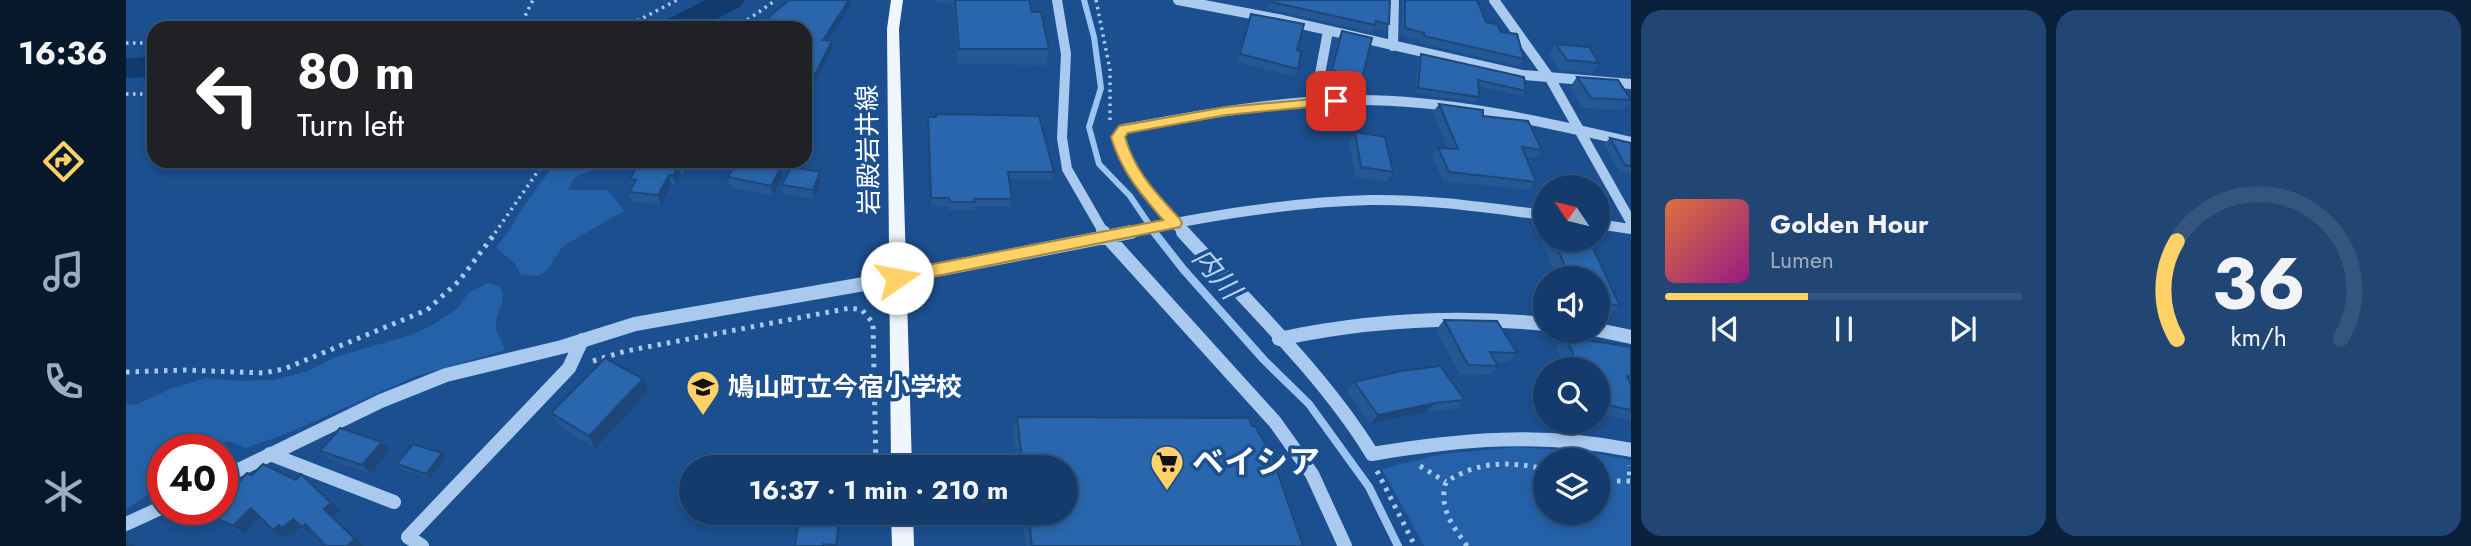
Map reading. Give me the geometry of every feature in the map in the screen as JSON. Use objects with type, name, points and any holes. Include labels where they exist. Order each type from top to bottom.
[{"type":"main road","name":"岩殿岩井線","points":[[897,0],[893,29],[902,455]]},
{"type":"main road","points":[[902,525],[903,546]]},
{"type":"street","points":[[1057,0],[1066,54],[1062,138],[1067,169],[1106,236],[1275,422],[1312,474],[1345,546]]},
{"type":"street","points":[[1178,0],[1523,75],[1631,83]]},
{"type":"street","points":[[1393,46],[1394,0]]},
{"type":"street","points":[[1494,0],[1521,34],[1582,131],[1631,222]]},
{"type":"street","points":[[1315,101],[1328,31]]},
{"type":"street","points":[[1631,142],[1482,111],[1426,104],[1315,101],[1124,129],[1118,137],[1125,160],[1138,182],[1354,425],[1372,454],[1495,436],[1556,436],[1631,450]]},
{"type":"street","points":[[238,470],[381,401],[446,375],[635,324],[897,278],[1175,223],[1291,205],[1371,200],[1446,203],[1533,214]]},
{"type":"street","points":[[1610,226],[1631,229]]},
{"type":"street","points":[[1279,339],[1331,327],[1419,317],[1469,317],[1533,323]]},
{"type":"street","points":[[1610,333],[1631,337]]},
{"type":"street","points":[[415,541],[569,368],[582,340]]},
{"type":"street","points":[[270,454],[394,502]]},
{"type":"street","points":[[126,524],[147,514]]},
{"type":"path","points":[[522,21],[533,0]]},
{"type":"path","points":[[635,21],[677,0]]},
{"type":"path","points":[[746,21],[776,0]]},
{"type":"path","points":[[1096,0],[1110,69],[1112,93],[1109,118],[1121,133]]},
{"type":"path","points":[[126,43],[147,43]]},
{"type":"path","points":[[126,94],[147,94]]},
{"type":"path","points":[[126,372],[185,370],[263,373],[284,369],[427,310],[443,300],[466,272],[540,168]]},
{"type":"path","points":[[569,368],[626,351],[850,308],[862,310],[873,323],[876,455]]},
{"type":"path","points":[[1372,454],[1377,472],[1415,546]]},
{"type":"path","points":[[1610,481],[1630,482],[1631,457]]},
{"type":"path","points":[[1467,546],[1442,505],[1446,482],[1468,468],[1506,461],[1533,467]]},
{"type":"shaded area","points":[[552,168],[595,168],[574,178],[568,190],[608,190],[624,211],[563,246],[546,272],[536,276],[520,274],[516,265],[496,247]]},
{"type":"shaded area","points":[[488,283],[500,287],[502,301],[496,325],[505,350],[414,377],[286,434],[245,448],[238,445],[238,434],[147,434],[147,495],[126,510],[126,404],[135,405],[170,389],[206,378],[274,380],[308,371],[335,357],[411,335],[429,327],[458,308],[468,293]]},
{"type":"shaded area","points":[[1533,448],[1533,525],[1610,525],[1610,456],[1631,460],[1631,546],[1424,546],[1382,469],[1442,454]]},
{"type":"building","points":[[789,0],[849,0],[823,40],[832,41],[812,80],[812,21],[767,21]]},
{"type":"building","points":[[955,0],[1029,0],[1032,12],[1041,12],[1049,49],[959,49]]},
{"type":"building","points":[[1271,0],[1390,0],[1389,24],[1376,21],[1375,25]]},
{"type":"building","points":[[1405,0],[1477,0],[1486,22],[1497,24],[1501,32],[1517,34],[1524,59],[1424,36],[1424,33],[1405,28]]},
{"type":"building","points":[[1251,14],[1304,24],[1297,50],[1301,51],[1298,69],[1240,54]]},
{"type":"building","points":[[1342,31],[1372,38],[1362,79],[1332,70]]},
{"type":"building","points":[[1556,44],[1589,47],[1599,63],[1567,60]]},
{"type":"building","points":[[1421,54],[1524,77],[1526,91],[1478,80],[1479,97],[1418,88]]},
{"type":"building","points":[[1577,77],[1618,80],[1631,100],[1591,98]]},
{"type":"building","points":[[1439,104],[1483,110],[1483,116],[1528,121],[1542,150],[1522,147],[1533,175],[1533,182],[1449,172],[1438,148],[1458,149]]},
{"type":"building","points":[[936,114],[1039,116],[1054,172],[1008,172],[1012,199],[950,202],[949,198],[931,198],[928,117],[936,117]]},
{"type":"building","points":[[1355,132],[1385,137],[1393,172],[1361,167]]},
{"type":"building","points":[[1610,138],[1631,143],[1631,166],[1625,165]]},
{"type":"building","points":[[636,168],[677,168],[673,176],[669,175],[658,195],[629,192],[636,180],[630,179]]},
{"type":"building","points":[[733,168],[780,168],[771,186],[728,177]]},
{"type":"building","points":[[790,168],[820,172],[813,190],[782,185]]},
{"type":"building","points":[[1559,252],[1595,252],[1601,266],[1565,266]]},
{"type":"building","points":[[1610,285],[1620,306],[1610,304]]},
{"type":"building","points":[[1444,320],[1497,321],[1517,353],[1490,352],[1498,366],[1468,365]]},
{"type":"building","points":[[1568,343],[1605,343],[1631,347],[1631,377],[1627,376],[1631,385],[1631,410],[1610,406],[1610,357],[1574,357]]},
{"type":"building","points":[[605,358],[643,379],[589,436],[551,413]]},
{"type":"building","points":[[1440,366],[1465,400],[1435,403],[1378,415],[1354,382],[1401,371]]},
{"type":"building","name":"ベイシア","points":[[1017,417],[1249,418],[1272,456],[1303,546],[1032,546],[1029,525],[1078,525],[1078,455],[1022,455]]},
{"type":"building","points":[[340,428],[382,442],[362,465],[320,451]]},
{"type":"building","points":[[413,444],[442,453],[426,474],[397,464]]},
{"type":"building","points":[[263,464],[296,480],[301,474],[331,503],[324,509],[355,539],[347,546],[326,546],[305,524],[302,527],[293,519],[282,528],[279,525],[273,530],[251,508],[238,521],[238,483],[247,473],[252,475]]},
{"type":"building","points":[[798,525],[838,525],[836,545],[795,546]]},
{"type":"waterway","points":[[688,21],[729,0]]},
{"type":"waterway","name":"内川","points":[[1084,0],[1094,37],[1101,88],[1089,127],[1099,164],[1130,196],[1155,233]]},
{"type":"waterway","points":[[126,68],[147,67]]},
{"type":"waterway","name":"内川","points":[[1154,232],[1183,269],[1264,360],[1309,404],[1369,487],[1398,546]]},
{"type":"place","name":"鳩山町立今宿小学校","points":[[703,417]]},
{"type":"place","name":"ベイシア","points":[[1167,492]]},
{"type":"route","points":[[897,278],[1175,223],[1138,182],[1125,160],[1118,137],[1124,129],[1226,111],[1336,101]]}]
